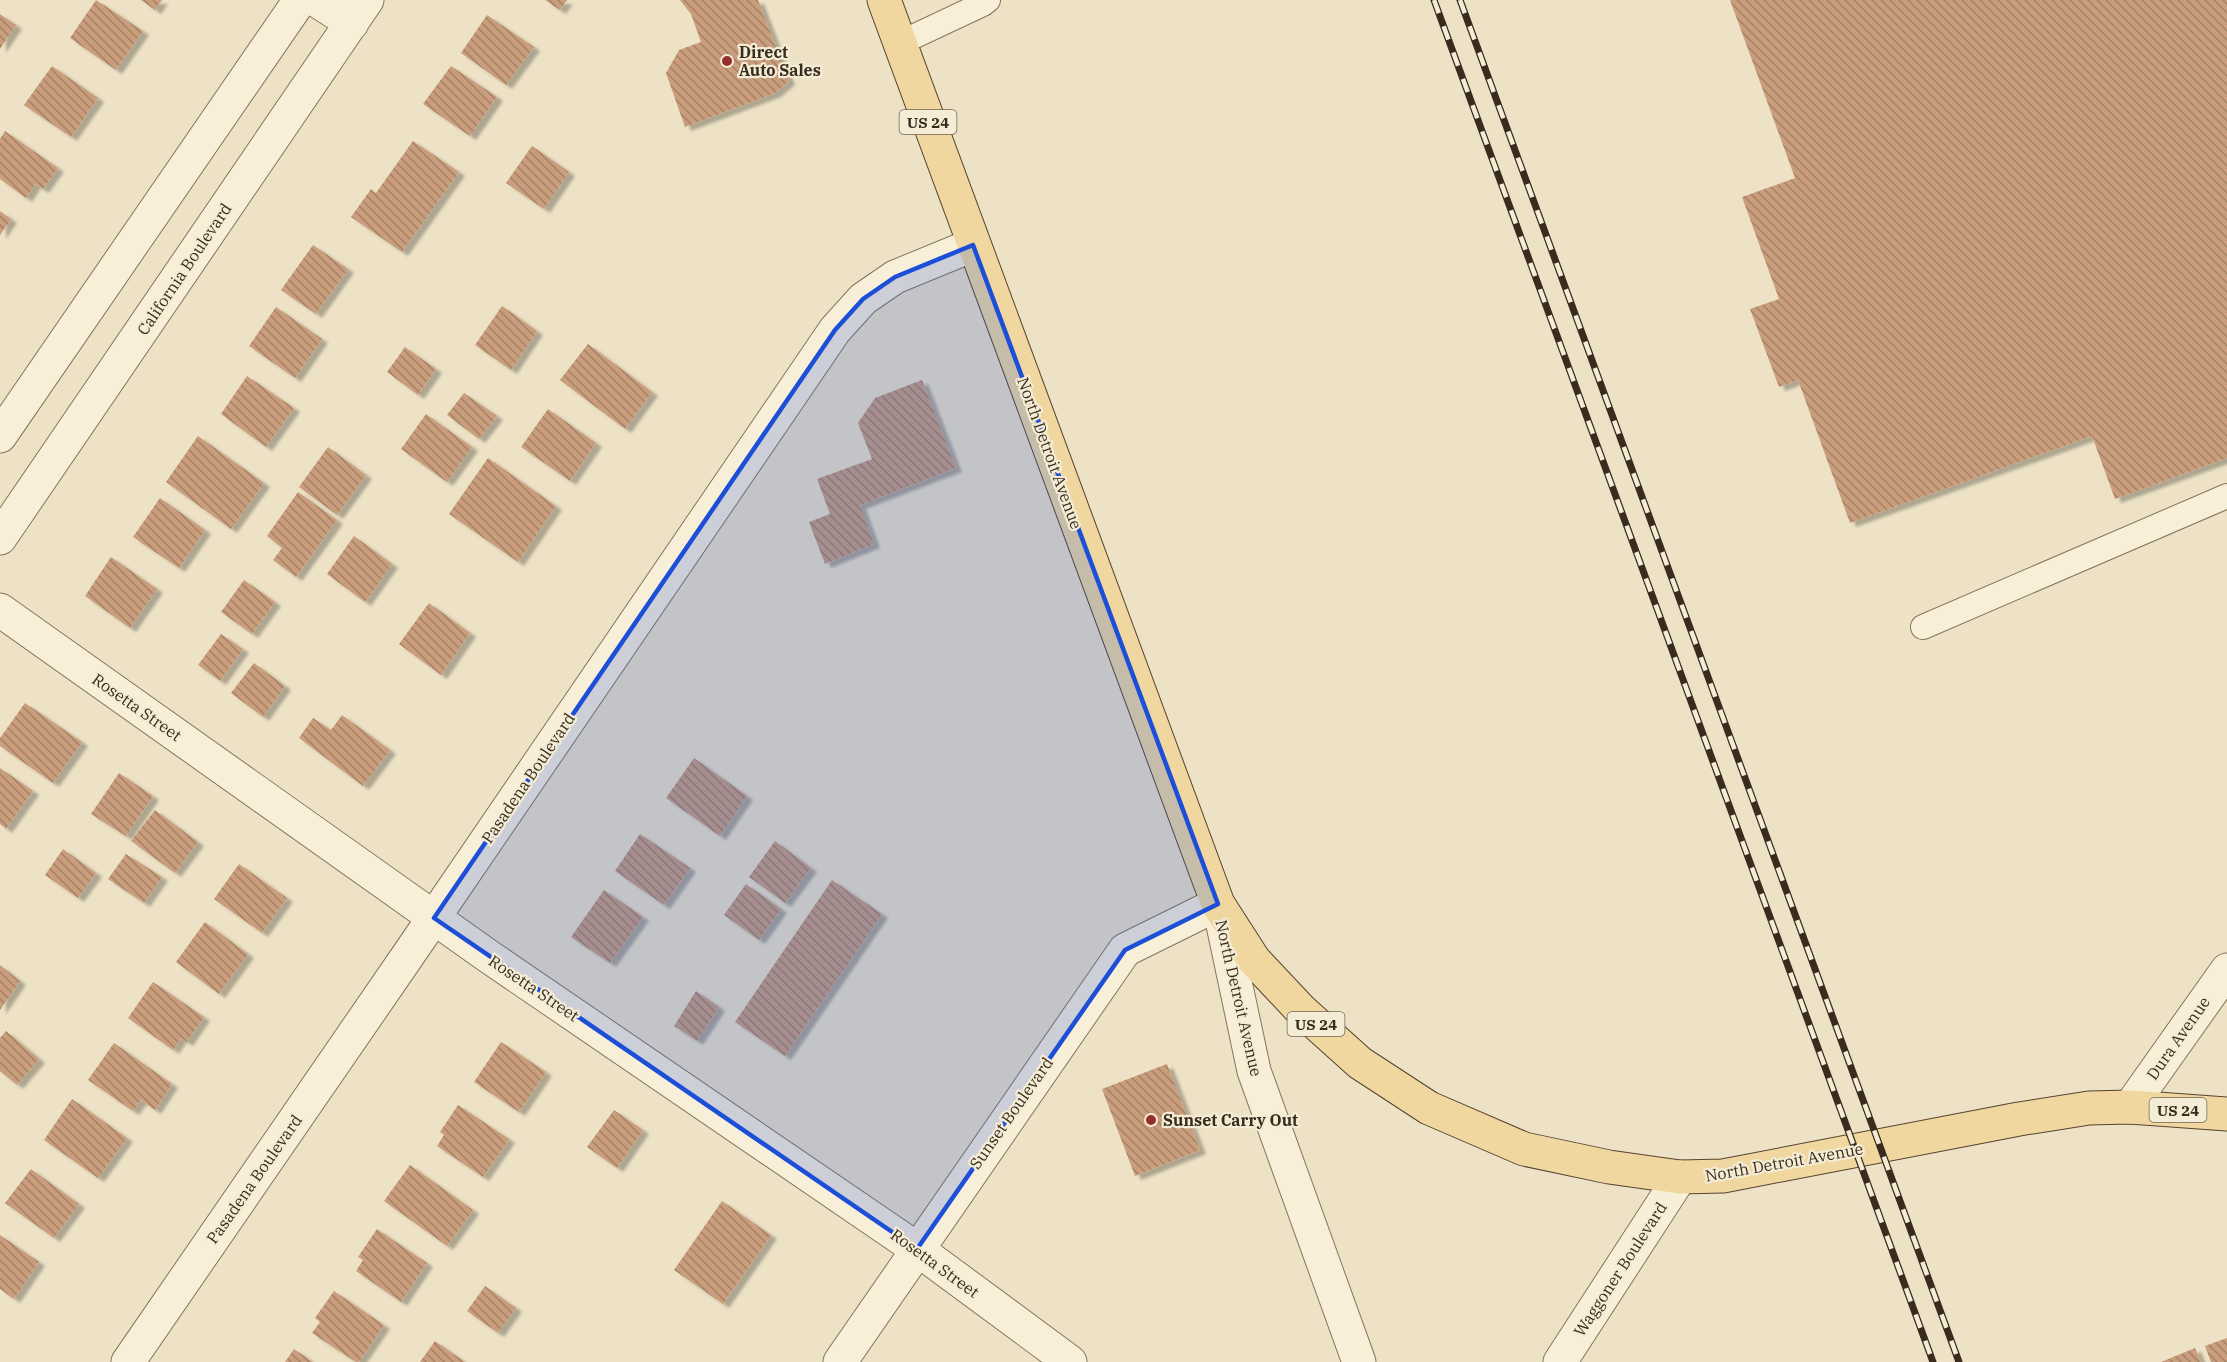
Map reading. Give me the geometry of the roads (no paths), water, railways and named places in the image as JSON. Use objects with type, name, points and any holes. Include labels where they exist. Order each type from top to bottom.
[{"type":"main road","name":"North Detroit Avenue","points":[[884,0],[1218,904],[1254,960],[1301,1010],[1360,1063],[1429,1108],[1524,1149],[1608,1167],[1680,1177],[1723,1176],[2019,1119],[2089,1108],[2130,1107],[2227,1114]]},
{"type":"street","points":[[0,436],[300,0]]},
{"type":"street","points":[[316,0],[359,12]]},
{"type":"street","name":"California Boulevard","points":[[0,538],[359,12]]},
{"type":"street","name":"Pasadena Boulevard","points":[[128,1362],[835,330],[863,299],[896,277],[973,245]]},
{"type":"street","name":"Rosetta Street","points":[[0,610],[434,918],[916,1249],[1070,1362]]},
{"type":"street","name":"Sunset Boulevard","points":[[840,1362],[1125,950],[1218,904]]},
{"type":"street","name":"North Detroit Avenue","points":[[1218,904],[1254,1071],[1359,1362]]},
{"type":"street","name":"Dura Avenue","points":[[2130,1107],[2227,970]]},
{"type":"street","name":"Waggoner Boulevard","points":[[1560,1362],[1680,1177]]},
{"type":"lane","points":[[900,43],[983,4],[987,0]]},
{"type":"lane","points":[[1923,627],[2227,496]]},
{"type":"railway","points":[[1434,0],[1933,1362]]},
{"type":"railway","points":[[1460,0],[1959,1362]]},
{"type":"place","name":"Direct Auto Sales","points":[[727,61]]},
{"type":"place","name":"Sunset Carry Out","points":[[1151,1120]]}]
